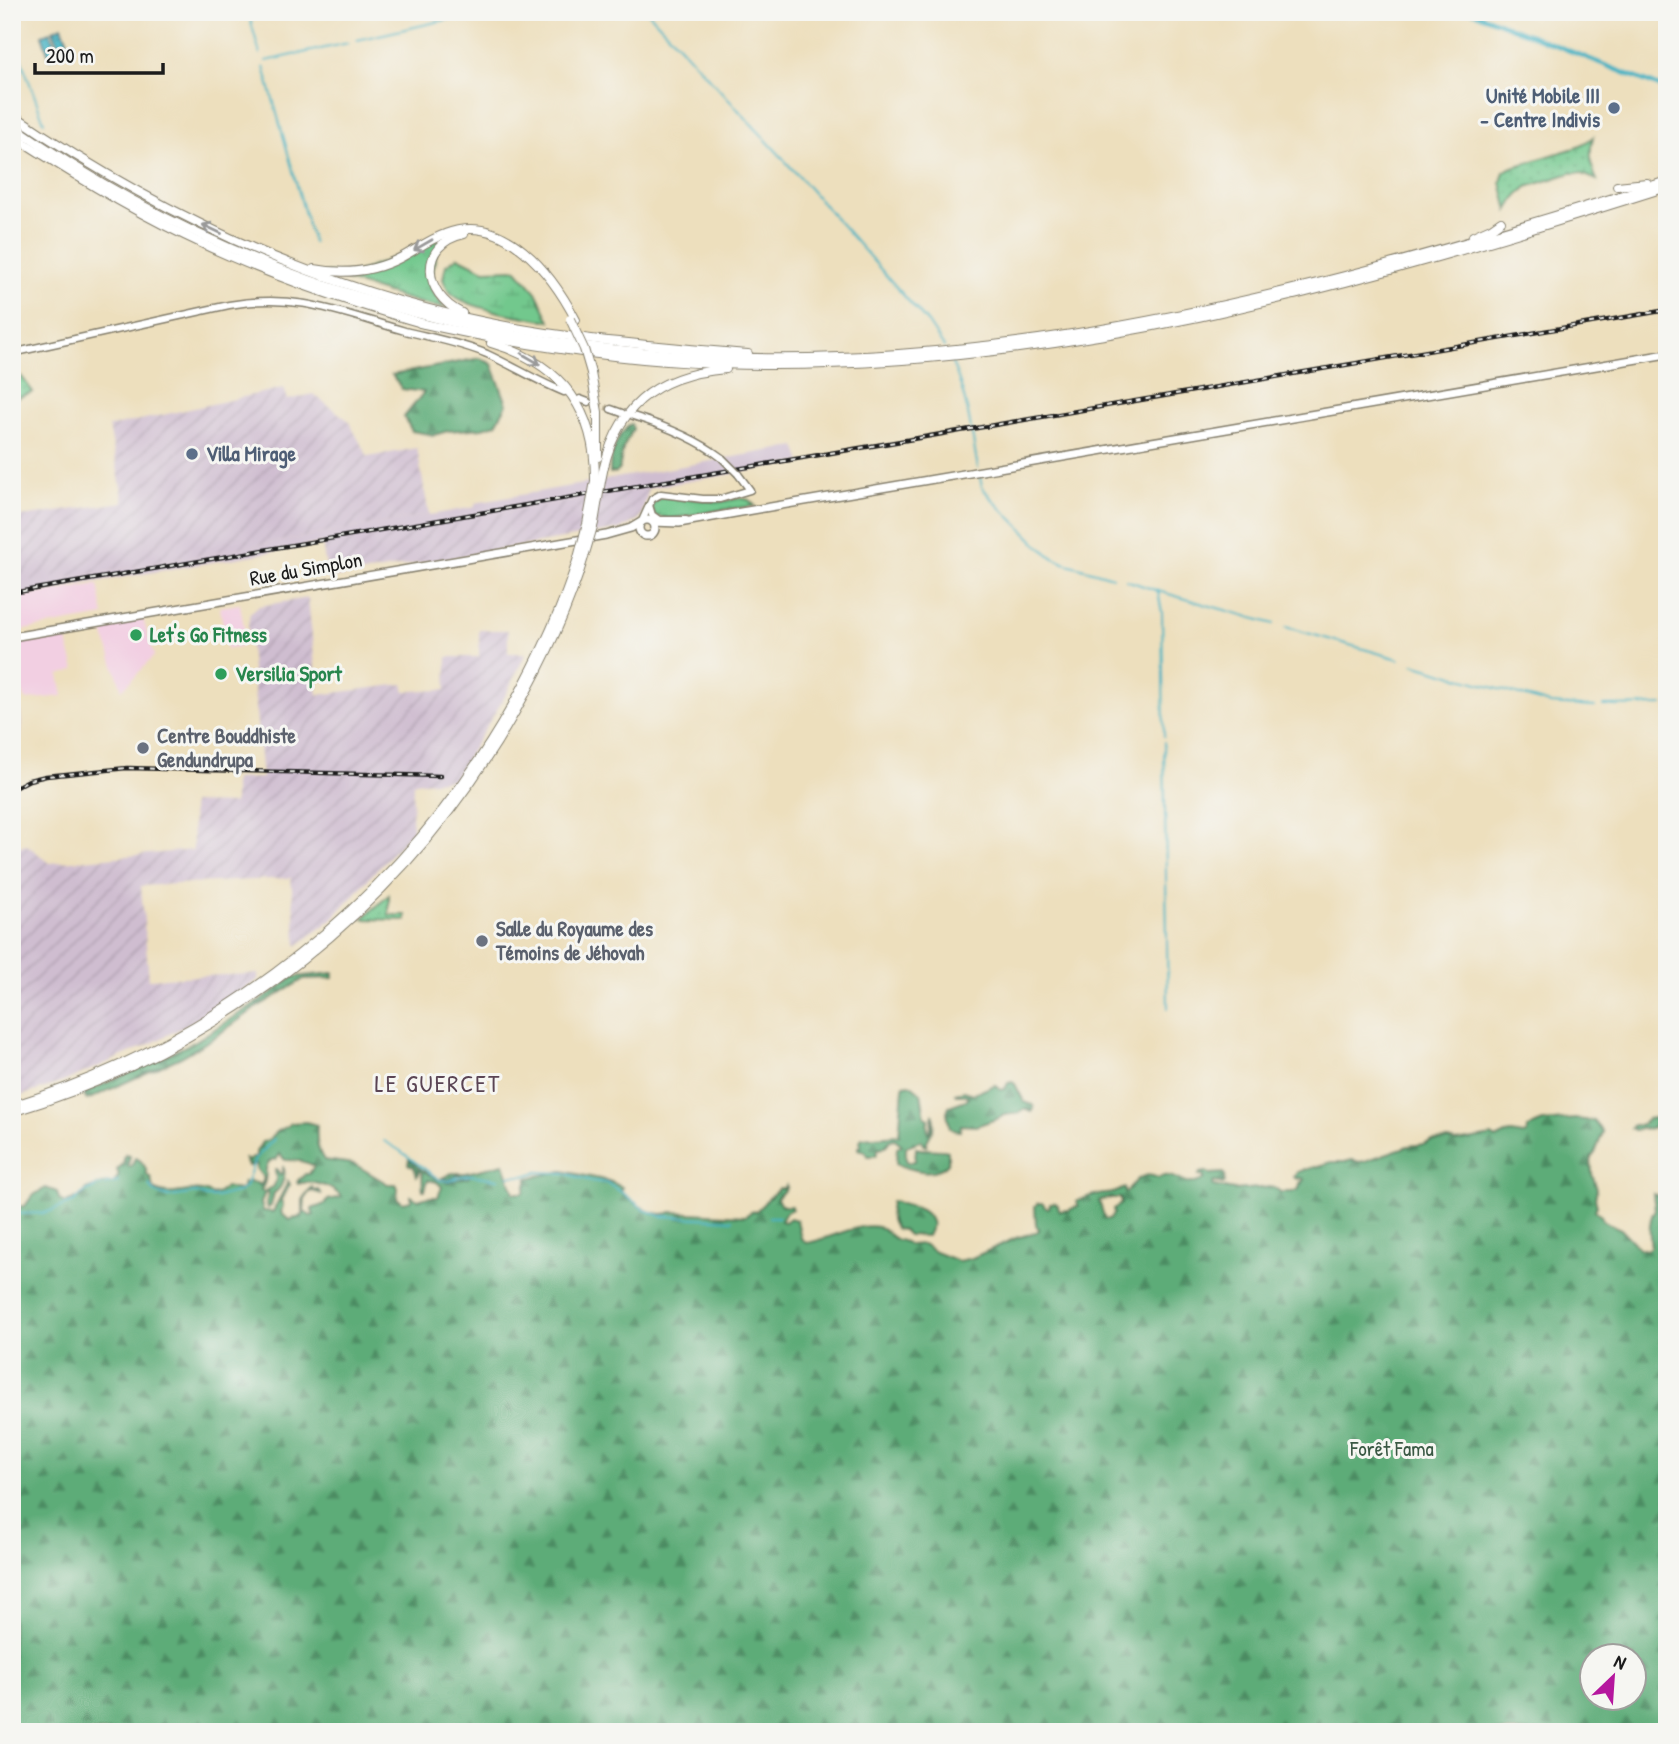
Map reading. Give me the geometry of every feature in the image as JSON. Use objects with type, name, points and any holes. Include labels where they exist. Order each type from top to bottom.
[{"type":"highway","points":[[12,113],[100,171],[204,226],[274,257],[382,296],[445,313],[566,336],[807,358]]},
{"type":"highway","points":[[12,125],[97,180],[195,232],[291,273],[380,303],[470,327],[579,346],[702,357],[807,358],[947,353],[1009,349],[1105,335],[1264,302],[1419,262],[1667,187]]},
{"type":"highway","points":[[12,134],[137,211],[231,257],[330,295],[516,351],[531,359],[550,372],[570,392],[582,413],[600,469]]},
{"type":"highway","points":[[421,323],[500,340],[671,362],[767,365],[855,363],[947,353],[1177,315],[1301,287],[1438,250],[1667,180]]},
{"type":"highway","points":[[1616,186],[1667,180]]},
{"type":"highway","points":[[1438,250],[1501,221]]},
{"type":"highway","points":[[12,1112],[71,1092],[138,1063],[208,1026],[257,994],[327,940],[372,899],[426,840],[473,774],[535,663],[581,557],[600,469],[594,373],[573,319],[555,286],[529,257],[505,238],[485,230],[464,229],[445,233],[390,263],[358,272],[318,270],[274,257]]},
{"type":"highway","points":[[498,324],[455,310],[445,303],[435,290],[431,276],[432,261],[448,240],[459,235],[476,233],[505,243],[541,276],[573,319]]},
{"type":"highway","points":[[600,469],[623,420],[640,401],[659,387],[676,378],[698,372],[767,365]]},
{"type":"highway","points":[[12,1106],[77,1084],[138,1057],[205,1021],[260,985],[314,943],[372,890],[464,786]]},
{"type":"main road","points":[[12,353],[236,303],[288,301],[317,305],[465,346],[564,392]]},
{"type":"main road","points":[[641,522],[646,520],[653,525],[679,523],[1667,354]]},
{"type":"main road","points":[[580,399],[588,402]]},
{"type":"main road","points":[[611,409],[622,413]]},
{"type":"main road","points":[[633,416],[698,442],[722,458],[750,490],[729,497],[703,499],[663,493],[656,495],[649,505],[639,530],[642,534],[650,535],[653,525],[649,505]]},
{"type":"main road","points":[[649,505],[652,515],[659,520],[695,520]]},
{"type":"main road","name":"Rue du Simplon","points":[[12,637],[606,535],[631,528],[641,522]]},
{"type":"main road","name":"Rue du Simplon","points":[[606,535],[642,534]]},
{"type":"shaded area","points":[[284,388],[288,400],[313,394],[348,420],[368,457],[417,448],[429,515],[12,588],[12,517],[124,502],[109,427]]},
{"type":"shaded area","points":[[796,446],[802,462],[12,596],[12,584],[60,575],[64,579],[475,507],[475,503]]},
{"type":"shaded area","points":[[649,488],[638,520],[621,529],[328,579],[322,543]]},
{"type":"shaded area","points":[[98,584],[104,616],[12,632],[12,598]]},
{"type":"shaded area","points":[[308,598],[318,695],[403,684],[405,691],[446,690],[447,657],[479,657],[479,630],[508,630],[508,653],[526,653],[504,698],[454,779],[413,783],[412,831],[332,919],[297,946],[291,878],[141,886],[149,979],[258,974],[258,980],[202,1017],[150,1044],[63,1082],[12,1099],[12,848],[27,845],[50,863],[193,850],[192,803],[234,804],[234,779],[262,778],[248,625],[250,613],[259,606]]},
{"type":"shaded area","points":[[240,604],[245,643],[241,647],[227,649],[220,607]]},
{"type":"shaded area","points":[[143,619],[154,656],[122,690],[101,626]]},
{"type":"shaded area","points":[[65,633],[75,670],[59,675],[63,696],[26,700],[12,665],[12,642]]},
{"type":"shaded area","points":[[12,678],[20,704],[22,729],[19,752],[12,773],[17,723]]},
{"type":"green space","points":[[1593,137],[1591,159],[1597,180],[1580,173],[1571,173],[1527,187],[1517,196],[1508,211],[1501,182],[1504,172],[1581,146]]},
{"type":"green space","points":[[452,234],[438,246],[430,283],[444,308],[324,273],[354,274]]},
{"type":"green space","points":[[458,257],[484,270],[516,269],[536,292],[550,321],[485,309],[452,294],[443,279],[446,265]]},
{"type":"green space","points":[[480,358],[492,364],[507,404],[496,424],[434,435],[412,431],[404,417],[424,392],[402,389],[392,375]]},
{"type":"green space","points":[[12,372],[22,377],[33,392],[12,398]]},
{"type":"green space","points":[[631,424],[633,429],[623,448],[619,470],[610,473],[615,446]]},
{"type":"green space","points":[[665,496],[720,502],[741,498],[749,500],[755,506],[670,519],[655,516],[652,507],[656,500]]},
{"type":"green space","points":[[389,895],[389,915],[406,915],[406,920],[362,919]]},
{"type":"green space","points":[[334,973],[333,978],[304,979],[181,1057],[87,1100],[84,1096],[84,1093],[194,1042],[293,977]]},
{"type":"green space","points":[[1012,1082],[1024,1102],[1033,1105],[1032,1112],[1025,1109],[976,1126],[961,1125],[960,1131],[950,1128],[947,1112],[949,1106],[969,1097],[955,1093],[964,1091],[974,1094],[995,1085],[1001,1090]]},
{"type":"green space","points":[[910,1084],[921,1093],[925,1117],[929,1119],[928,1133],[934,1116],[933,1130],[926,1146],[921,1140],[906,1147],[906,1160],[915,1161],[916,1148],[948,1151],[948,1163],[943,1168],[916,1170],[896,1164],[897,1148],[902,1145],[895,1139],[878,1149],[876,1156],[868,1156],[858,1149],[862,1138],[899,1135],[903,1088],[904,1085]]},
{"type":"green space","points":[[1654,1118],[1667,1123],[1667,1128],[1657,1124],[1648,1129],[1631,1128],[1633,1125],[1641,1125]]},
{"type":"green space","name":"Forêt Fama","points":[[1575,1119],[1594,1121],[1603,1132],[1591,1158],[1597,1189],[1595,1210],[1603,1221],[1621,1229],[1639,1248],[1646,1250],[1651,1247],[1650,1222],[1655,1209],[1653,1194],[1658,1196],[1667,1188],[1667,1732],[12,1732],[12,1207],[25,1206],[32,1196],[46,1188],[57,1192],[64,1203],[83,1197],[86,1190],[114,1183],[125,1155],[130,1156],[130,1167],[135,1158],[141,1162],[151,1178],[153,1189],[166,1193],[196,1190],[213,1195],[225,1187],[243,1189],[244,1182],[257,1183],[260,1186],[264,1179],[256,1168],[257,1165],[254,1162],[248,1166],[244,1158],[248,1161],[256,1158],[256,1152],[262,1142],[291,1123],[306,1122],[317,1125],[318,1143],[324,1160],[354,1164],[388,1184],[396,1184],[397,1198],[403,1203],[411,1201],[411,1196],[418,1200],[438,1197],[442,1187],[437,1182],[428,1180],[423,1190],[422,1173],[418,1170],[417,1176],[414,1167],[408,1164],[409,1159],[429,1174],[446,1182],[470,1176],[459,1174],[450,1180],[442,1178],[452,1173],[466,1173],[504,1164],[514,1193],[524,1193],[528,1178],[563,1171],[609,1181],[622,1187],[621,1192],[638,1205],[658,1214],[672,1212],[745,1216],[756,1211],[779,1188],[786,1185],[787,1187],[777,1198],[781,1204],[791,1206],[792,1209],[786,1212],[781,1221],[785,1222],[790,1218],[797,1220],[801,1238],[806,1243],[873,1226],[909,1245],[923,1244],[958,1261],[1037,1232],[1039,1229],[1036,1225],[1035,1206],[1038,1203],[1049,1208],[1050,1204],[1055,1203],[1059,1211],[1069,1210],[1078,1206],[1077,1201],[1090,1196],[1113,1193],[1124,1188],[1127,1192],[1136,1181],[1148,1175],[1158,1178],[1170,1176],[1191,1183],[1204,1179],[1200,1173],[1223,1173],[1225,1182],[1214,1182],[1214,1186],[1234,1190],[1273,1187],[1281,1192],[1292,1192],[1299,1189],[1304,1180],[1294,1177],[1297,1172],[1331,1162],[1365,1161],[1432,1141],[1456,1142],[1492,1136],[1496,1139],[1512,1133],[1523,1135],[1527,1134],[1528,1128],[1543,1122]],"holes":[[[280,1154],[285,1160],[314,1166],[309,1174],[299,1179],[298,1184],[321,1184],[342,1197],[328,1200],[312,1209],[314,1215],[310,1216],[304,1211],[306,1197],[312,1191],[322,1194],[312,1187],[303,1198],[303,1216],[290,1220],[281,1212],[282,1200],[290,1184],[288,1181],[273,1212],[263,1211],[261,1203],[265,1192],[269,1193],[266,1203],[268,1208],[283,1181],[284,1173],[283,1166],[280,1175],[275,1169],[274,1186],[261,1191],[268,1164]],[[1120,1198],[1121,1204],[1113,1209],[1114,1213],[1110,1219],[1105,1219],[1099,1201]]]},
{"type":"green space","points":[[891,1202],[922,1210],[930,1218],[932,1225],[927,1236],[908,1235],[903,1230],[896,1229],[890,1213]]},
{"type":"water","points":[[62,26],[71,50],[62,53],[53,30]]},
{"type":"water","points":[[50,32],[59,55],[50,59],[42,35]]},
{"type":"waterway","points":[[248,12],[260,54]]},
{"type":"waterway","points":[[648,12],[779,154],[928,323],[944,347]]},
{"type":"waterway","points":[[1473,12],[1667,90]]},
{"type":"waterway","points":[[357,40],[486,13]]},
{"type":"waterway","points":[[18,43],[17,48],[44,122]]},
{"type":"waterway","points":[[266,61],[348,43]]},
{"type":"waterway","points":[[264,67],[313,243]]},
{"type":"waterway","points":[[950,359],[971,426],[978,468]]},
{"type":"waterway","points":[[979,473],[982,487],[991,498],[1052,557],[1113,577]]},
{"type":"waterway","points":[[1126,580],[1274,624]]},
{"type":"waterway","points":[[1158,591],[1162,613],[1164,736]]},
{"type":"waterway","points":[[1286,627],[1399,659]]},
{"type":"waterway","points":[[1413,664],[1550,704],[1595,707]]},
{"type":"waterway","points":[[1603,706],[1663,705]]},
{"type":"waterway","points":[[1164,742],[1168,1008]]},
{"type":"waterway","points":[[149,1185],[156,1193],[169,1197],[196,1193],[217,1197],[240,1191],[245,1187],[255,1159],[274,1139]]},
{"type":"waterway","points":[[384,1141],[440,1180],[450,1181],[470,1175],[498,1179]]},
{"type":"waterway","points":[[509,1176],[538,1172],[564,1173],[606,1183],[645,1210],[661,1216],[732,1220]]},
{"type":"waterway","points":[[12,1214],[45,1213],[74,1202],[97,1186],[118,1182]]},
{"type":"waterway","points":[[769,1217],[779,1217]]},
{"type":"tunnel","points":[[588,402],[611,409]]},
{"type":"railway","points":[[12,593],[1667,310]]},
{"type":"railway","points":[[12,686],[19,726],[12,766]]},
{"type":"railway","points":[[12,789],[29,780],[46,776],[127,768],[440,776]]},
{"type":"place","name":"Unité Mobile III - Centre Indivis","points":[[1614,108]]},
{"type":"place","name":"Villa Mirage","points":[[192,454]]},
{"type":"place","name":"Let's Go Fitness","points":[[136,635]]},
{"type":"place","name":"Versilia Sport","points":[[221,674]]},
{"type":"place","name":"Centre Bouddhiste Gendundrupa","points":[[143,748]]},
{"type":"place","name":"Salle du Royaume des Témoins de Jéhovah","points":[[482,941]]},
{"type":"district","name":"LE GUERCET","points":[[438,1084]]}]
